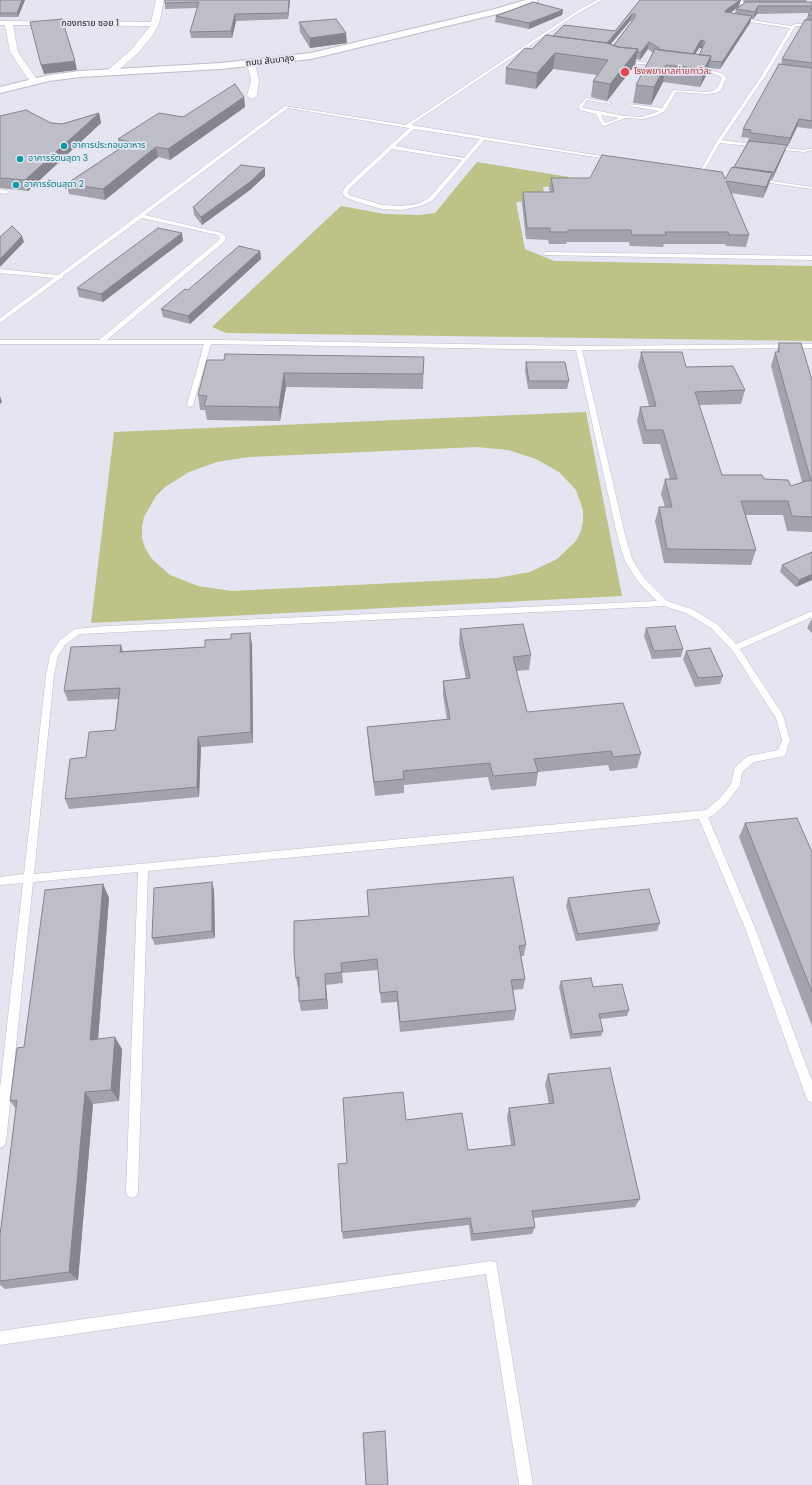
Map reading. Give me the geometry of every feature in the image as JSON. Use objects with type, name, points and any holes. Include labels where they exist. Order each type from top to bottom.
[{"type":"street","points":[[111,72],[135,51],[148,36],[155,24],[160,0]]},
{"type":"street","name":"ถนน สันนาลุง","points":[[0,90],[34,81],[64,76],[250,64],[304,57],[339,51],[498,11],[534,0]]},
{"type":"street","points":[[4,24],[14,52],[34,81]]},
{"type":"street","name":"กองทราย ซอย 1","points":[[4,24],[155,24]]},
{"type":"street","points":[[83,35],[86,24]]},
{"type":"street","points":[[250,64],[255,80],[252,96]]},
{"type":"lane","points":[[483,138],[432,199],[419,206],[401,208],[382,207],[359,201],[348,196],[346,192],[348,187],[410,126],[576,13],[600,0]]},
{"type":"lane","points":[[740,0],[743,7]]},
{"type":"lane","points":[[751,7],[743,7],[727,18],[792,27],[796,25],[812,25]]},
{"type":"lane","points":[[702,171],[719,141],[764,75],[792,27]]},
{"type":"lane","points":[[610,103],[586,99],[580,107],[582,109],[598,113],[642,118],[654,115],[663,110],[675,91],[706,93],[718,89],[724,78],[722,75],[714,72],[690,69],[700,50]]},
{"type":"lane","points":[[616,60],[668,66]]},
{"type":"lane","points":[[767,68],[774,69]]},
{"type":"lane","points":[[630,105],[663,110]]},
{"type":"lane","points":[[0,321],[287,107],[619,160]]},
{"type":"lane","points":[[598,113],[604,125],[625,117]]},
{"type":"lane","points":[[719,141],[764,147]]},
{"type":"lane","points":[[390,147],[464,159]]},
{"type":"lane","points":[[771,148],[804,151],[812,149]]},
{"type":"lane","points":[[694,170],[709,173]]},
{"type":"lane","points":[[749,179],[812,188]]},
{"type":"lane","points":[[0,191],[6,192]]},
{"type":"lane","points":[[102,342],[222,241],[223,237],[220,234],[142,216]]},
{"type":"lane","points":[[546,254],[812,258]]},
{"type":"lane","points":[[0,271],[61,277]]},
{"type":"lane","points":[[0,342],[208,342],[579,348],[812,346]]},
{"type":"lane","points":[[190,405],[208,342]]},
{"type":"lane","points":[[579,348],[622,539],[629,561],[642,581],[664,603]]},
{"type":"lane","points":[[0,881],[28,878],[143,868],[702,815],[709,813],[723,801],[735,785],[738,770],[751,759],[782,753],[786,740],[780,717],[735,648],[714,626],[689,611],[664,603],[78,631],[63,642],[54,655],[50,675],[28,878],[0,1142]]},
{"type":"lane","points":[[735,648],[812,614]]},
{"type":"lane","points":[[702,815],[750,928],[812,1097]]},
{"type":"lane","points":[[132,1192],[143,868]]},
{"type":"lane","points":[[0,1338],[491,1266],[526,1485]]},
{"type":"green space","points":[[477,162],[569,177],[565,186],[543,187],[545,201],[516,202],[525,249],[554,261],[812,266],[812,341],[226,333],[212,327],[341,206],[385,214],[418,215],[435,213]]},
{"type":"green space","points":[[586,412],[622,596],[91,623],[114,432]],"holes":[[[477,447],[508,450],[536,459],[559,472],[576,490],[583,510],[581,531],[576,541],[557,559],[530,572],[497,578],[231,591],[198,586],[170,575],[151,558],[145,548],[142,538],[144,517],[156,496],[165,487],[189,472],[217,462],[249,457]]]},
{"type":"building","points":[[0,0],[22,0],[17,13],[0,13]]},
{"type":"building","points":[[165,0],[289,0],[288,13],[235,14],[231,31],[190,32],[199,2],[165,3]]},
{"type":"building","points":[[640,0],[740,0],[725,12],[752,16],[722,62],[710,61],[711,56],[699,55],[705,42],[703,40],[700,41],[693,54],[658,50],[659,48],[649,42],[641,52],[637,52],[638,49],[618,47],[614,45],[635,17],[635,14],[632,14],[607,43],[553,36],[564,25],[615,31]]},
{"type":"building","points":[[533,2],[563,10],[529,23],[496,16]]},
{"type":"building","points":[[746,2],[812,2],[812,6],[758,6],[755,12],[736,9]]},
{"type":"building","points":[[812,8],[812,15],[808,15]]},
{"type":"building","points":[[62,19],[75,61],[41,65],[30,22]]},
{"type":"building","points":[[336,19],[346,33],[310,38],[299,22]]},
{"type":"building","points":[[805,20],[812,20],[812,63],[782,59]]},
{"type":"building","points":[[546,35],[607,43],[618,47],[638,49],[610,84],[593,81],[608,60],[555,53],[537,73],[506,68],[525,48],[532,49]]},
{"type":"building","points":[[655,49],[711,56],[704,69],[666,65],[654,87],[636,85]]},
{"type":"building","points":[[779,64],[812,68],[812,121],[799,119],[790,138],[752,133],[750,132],[751,130],[743,129]]},
{"type":"building","points":[[235,84],[244,97],[168,149],[156,147],[103,189],[66,184],[130,142],[118,139],[159,113],[183,117]]},
{"type":"building","points":[[26,110],[51,123],[62,124],[99,113],[25,180],[0,178],[0,116]]},
{"type":"building","points":[[749,141],[787,145],[774,172],[734,167]]},
{"type":"building","points":[[602,155],[722,172],[725,179],[732,167],[772,173],[766,187],[726,181],[749,235],[729,235],[728,232],[665,232],[666,235],[632,235],[631,230],[568,230],[568,232],[550,232],[550,228],[527,228],[523,192],[554,192],[551,178],[590,178]]},
{"type":"building","points":[[241,165],[265,168],[250,182],[201,217],[193,207]]},
{"type":"building","points":[[12,226],[22,236],[0,259],[0,237]]},
{"type":"building","points":[[158,228],[182,233],[101,294],[77,288]]},
{"type":"building","points":[[239,246],[260,251],[188,316],[161,309],[185,289],[188,290]]},
{"type":"building","points":[[779,343],[801,343],[812,380],[812,517],[792,516],[788,501],[741,501],[756,550],[667,549],[659,507],[672,507],[665,479],[677,479],[663,430],[646,430],[640,407],[656,406],[641,352],[682,352],[686,367],[733,366],[745,390],[695,392],[722,475],[762,475],[764,479],[788,480],[791,486],[806,481],[811,481],[775,352],[779,352]]},
{"type":"building","points":[[225,354],[424,357],[423,374],[284,373],[279,407],[204,406],[207,396],[198,395],[207,360],[224,360]]},
{"type":"building","points":[[526,362],[565,362],[569,381],[529,381]]},
{"type":"building","points":[[812,552],[812,574],[799,580],[782,565]]},
{"type":"building","points":[[523,624],[531,655],[513,657],[527,712],[623,703],[641,754],[613,757],[611,751],[534,759],[538,772],[493,776],[490,763],[403,771],[404,779],[374,782],[367,727],[450,719],[443,681],[470,678],[460,629]]},
{"type":"building","points":[[675,626],[683,649],[654,651],[646,628]]},
{"type":"building","points":[[250,633],[251,732],[198,737],[197,787],[65,799],[70,759],[86,757],[89,732],[115,730],[120,688],[64,691],[71,647],[121,645],[120,652],[205,647],[205,640],[231,639],[231,634]]},
{"type":"building","points":[[710,648],[723,676],[698,678],[686,651]]},
{"type":"building","points":[[797,818],[812,852],[812,992],[745,823]]},
{"type":"building","points":[[513,877],[526,945],[519,946],[525,979],[511,980],[516,1010],[400,1022],[397,991],[380,993],[377,959],[341,963],[342,972],[325,974],[326,999],[299,1001],[299,977],[296,978],[294,953],[294,921],[369,916],[367,890]]},
{"type":"building","points":[[212,882],[212,931],[152,938],[154,888]]},
{"type":"building","points":[[103,884],[90,1040],[115,1037],[111,1090],[85,1092],[69,1272],[0,1281],[0,1235],[17,1100],[10,1101],[17,1048],[24,1047],[45,890]]},
{"type":"building","points":[[649,889],[660,923],[578,934],[568,898]]},
{"type":"building","points":[[591,978],[593,987],[622,984],[629,1010],[599,1014],[603,1031],[572,1034],[561,981]]},
{"type":"building","points":[[610,1068],[640,1199],[532,1211],[535,1227],[473,1234],[470,1218],[342,1232],[338,1164],[347,1163],[343,1098],[403,1092],[406,1120],[462,1113],[468,1150],[515,1145],[509,1108],[554,1103],[548,1074]]},
{"type":"building","points":[[385,1431],[388,1485],[366,1485],[363,1433]]},
{"type":"place","name":"โรงพยาบาลค่ายกาวิละ","points":[[625,72]]},
{"type":"place","name":"อาคารประกอบอาหาร","points":[[64,146]]},
{"type":"place","name":"อาคารรัตนสุดา 3","points":[[20,159]]},
{"type":"place","name":"อาคารรัตนสุดา 2","points":[[16,185]]}]
